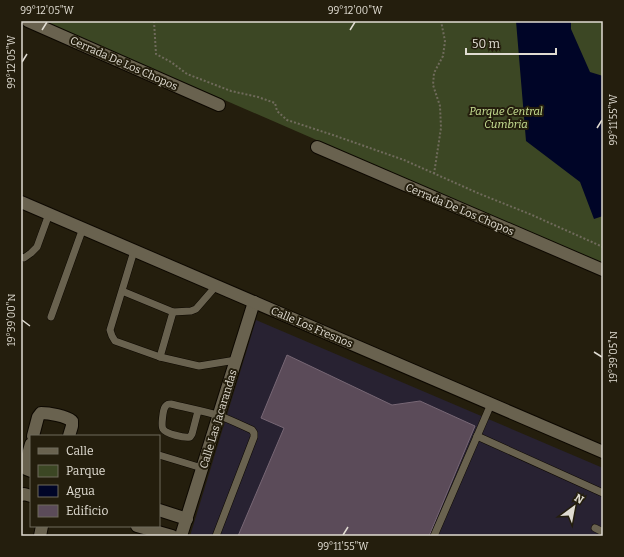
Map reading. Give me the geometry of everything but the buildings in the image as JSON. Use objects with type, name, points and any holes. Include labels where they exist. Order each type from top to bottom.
[{"type":"street","name":"Cerrada De Los Chopos","points":[[28,21],[219,105]]},
{"type":"street","name":"Cerrada De Los Chopos","points":[[317,147],[603,270]]},
{"type":"street","name":"Calle Los Fresnos","points":[[21,202],[603,452]]},
{"type":"street","name":"Calle Las Jacarandas","points":[[181,536],[254,302]]},
{"type":"street","points":[[33,435],[38,417],[41,413],[46,413],[68,418],[72,421],[69,435]]},
{"type":"street","points":[[30,448],[25,465],[26,469],[30,471]]},
{"type":"street","points":[[160,510],[187,519]]},
{"type":"street","points":[[140,527],[172,536]]},
{"type":"lane","points":[[21,257],[24,258],[37,247],[49,214]]},
{"type":"lane","points":[[51,318],[83,228]]},
{"type":"lane","points":[[134,251],[110,330],[115,341],[160,357],[199,366],[236,360]]},
{"type":"lane","points":[[122,291],[173,312],[191,311],[196,309],[216,286]]},
{"type":"lane","points":[[160,357],[173,312]]},
{"type":"lane","points":[[198,411],[190,437],[186,438],[167,432],[163,430],[161,426],[165,408],[168,404],[171,404],[219,416],[252,430],[254,433],[254,437],[216,536]]},
{"type":"lane","points":[[434,536],[491,404]]},
{"type":"lane","points":[[478,436],[603,493]]},
{"type":"lane","points":[[160,455],[202,468]]},
{"type":"lane","points":[[595,528],[603,532]]},
{"type":"path","points":[[154,21],[156,54],[171,62],[187,74],[231,92],[258,97],[275,103],[277,111],[287,120],[404,160],[603,247]]},
{"type":"path","points":[[434,174],[441,128],[440,106],[433,85],[434,73],[443,56],[445,41],[441,21]]},
{"type":"shaded area","points":[[256,320],[603,468],[603,536],[190,536]]},
{"type":"green space","name":"Parque Central Cumbria","points":[[43,21],[603,21],[603,264],[530,233]]},
{"type":"water","points":[[516,21],[571,21],[571,29],[590,72],[603,76],[603,216],[594,219],[580,182],[526,141]]}]
